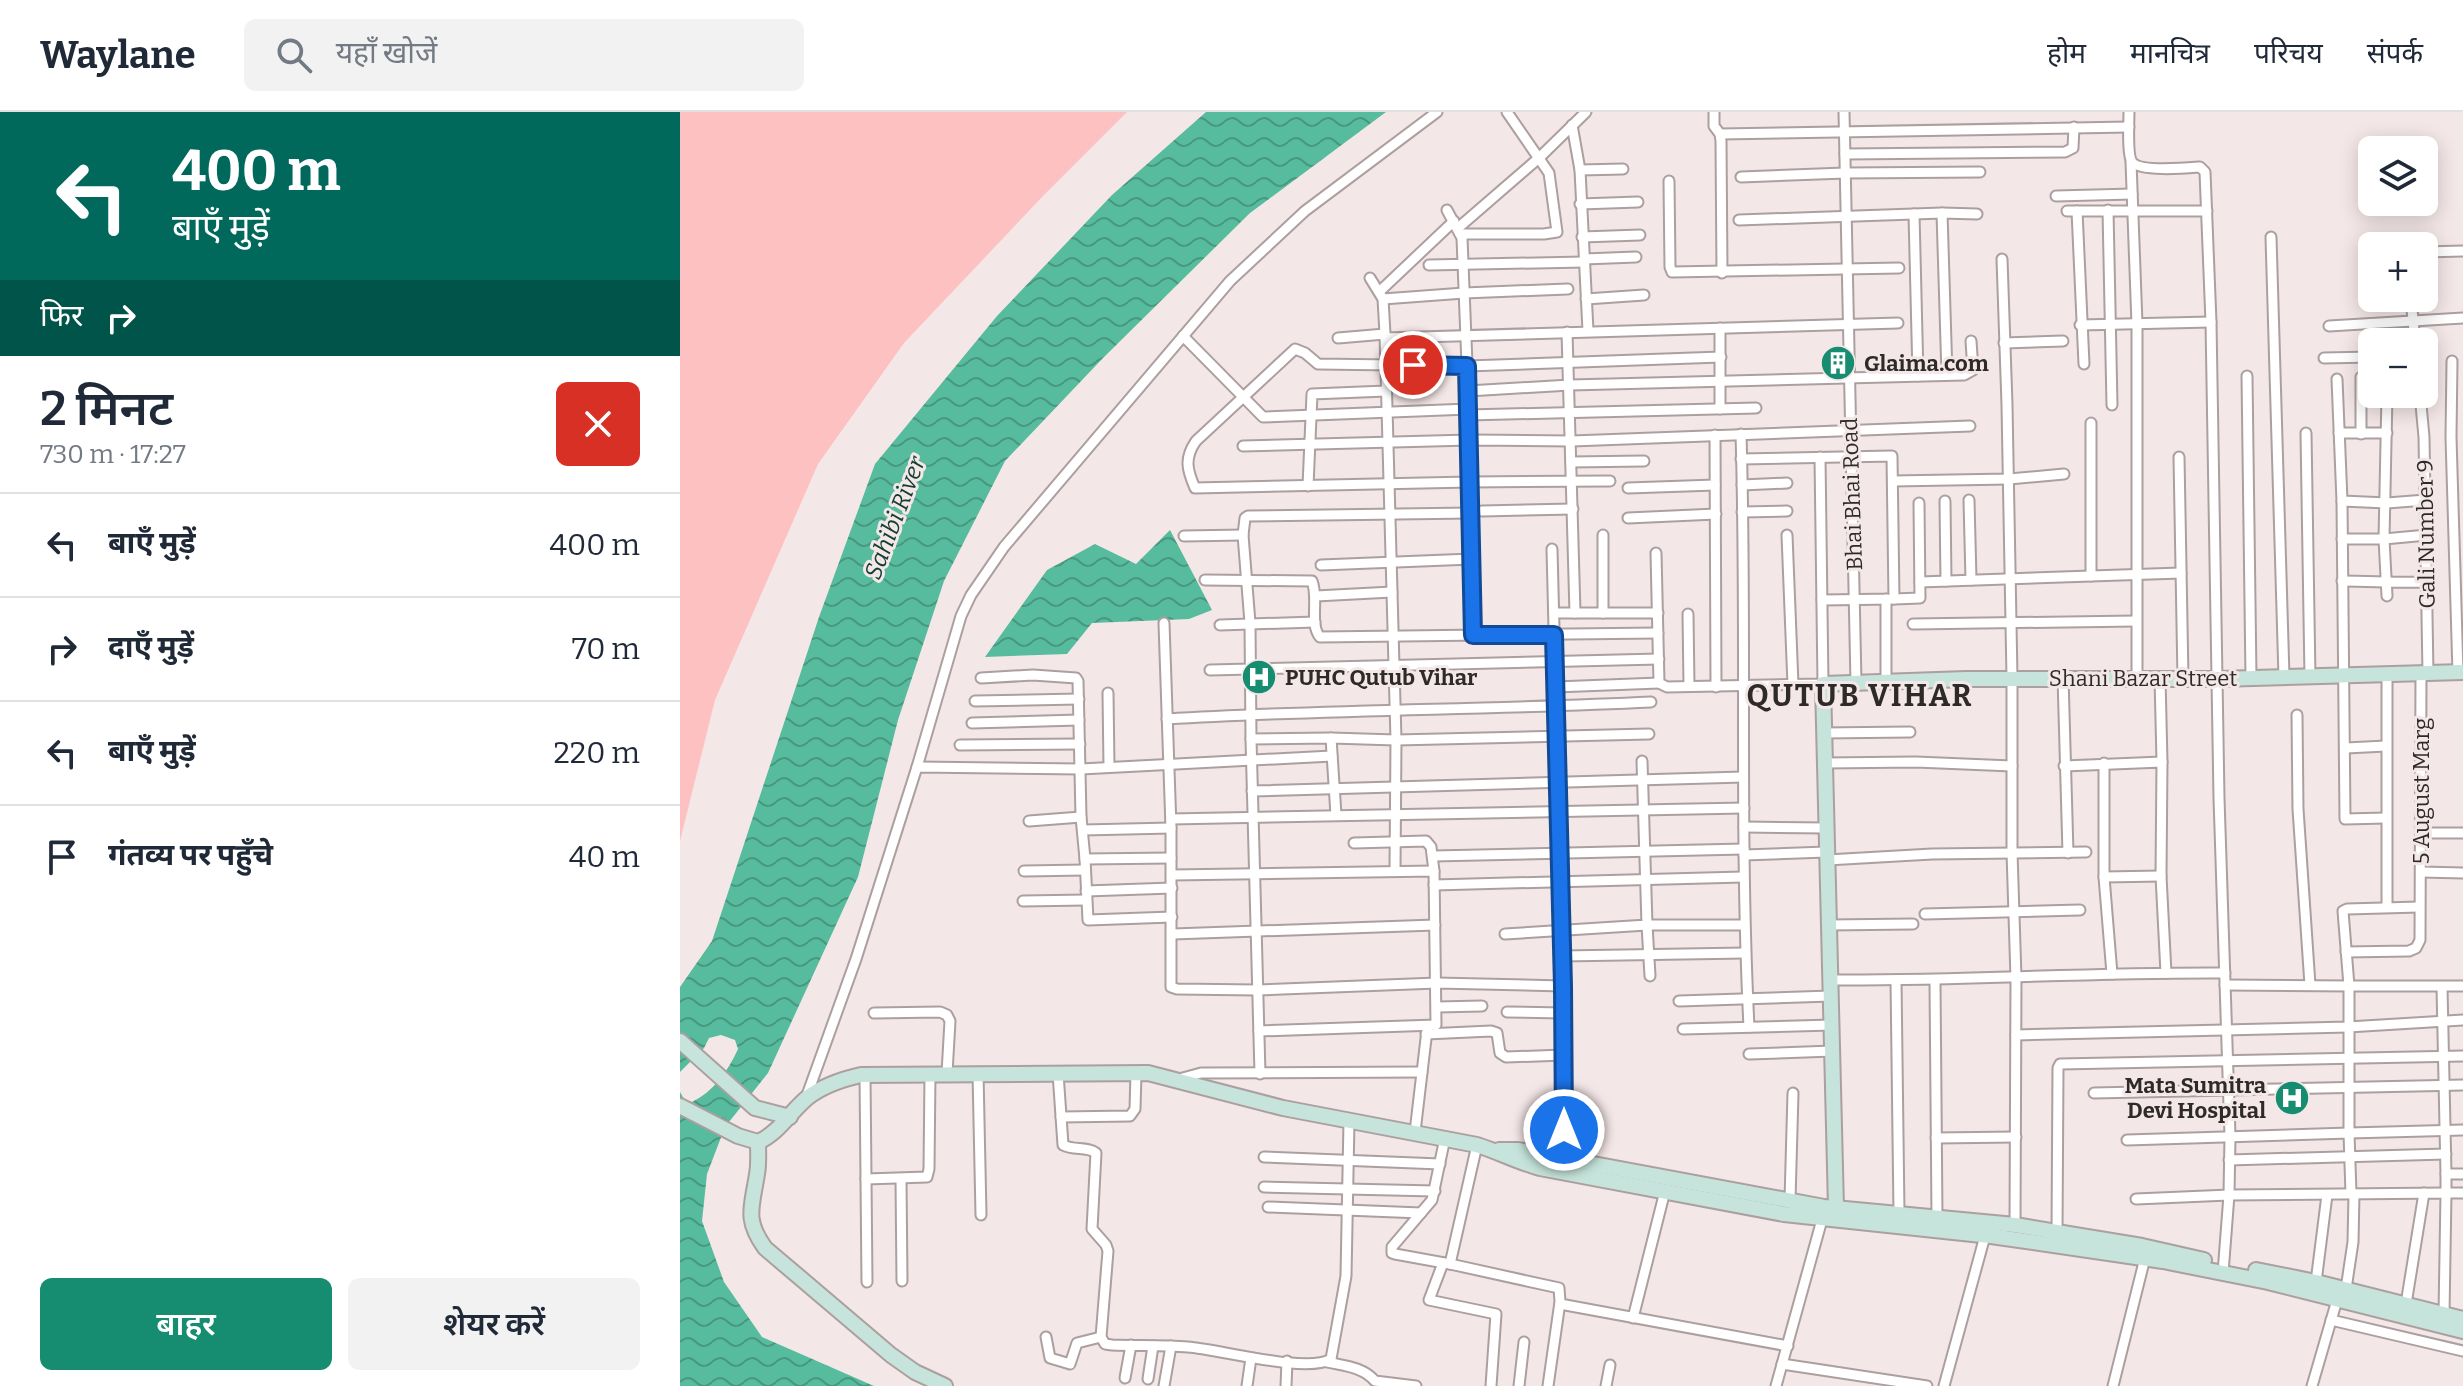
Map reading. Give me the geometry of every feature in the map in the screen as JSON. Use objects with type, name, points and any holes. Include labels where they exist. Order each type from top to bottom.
[{"type":"street","points":[[680,1106],[738,1136],[758,1142],[790,1117],[806,1098],[856,959],[961,616],[971,595],[1031,514],[1230,281],[1279,233],[1437,112]]},
{"type":"street","points":[[1457,227],[1544,234],[1557,232],[1551,182],[1540,157],[1507,112]]},
{"type":"street","points":[[1381,296],[1540,157],[1586,112]]},
{"type":"street","points":[[1714,112],[1714,126],[1720,134],[1722,273]]},
{"type":"street","name":"Bhai Bhai Road","points":[[1844,112],[1856,683]]},
{"type":"street","points":[[2129,112],[2137,324],[2137,678]]},
{"type":"street","points":[[1572,125],[1580,170],[1588,331]]},
{"type":"street","points":[[1845,154],[2065,152],[2073,148],[2074,127]]},
{"type":"street","points":[[1720,134],[2129,127]]},
{"type":"street","points":[[2131,162],[2144,168],[2204,169],[2211,322],[2219,798],[2229,1060],[2229,1195],[2224,1269]]},
{"type":"street","points":[[1580,170],[1623,169]]},
{"type":"street","points":[[1741,177],[1980,172]]},
{"type":"street","points":[[1669,181],[1671,270],[1676,273],[1899,268]]},
{"type":"street","points":[[2056,196],[2132,194]]},
{"type":"street","points":[[1580,204],[1638,202]]},
{"type":"street","points":[[1447,210],[1457,227],[1463,265],[1473,635]]},
{"type":"street","points":[[2108,210],[2112,405]]},
{"type":"street","points":[[2084,364],[2072,211],[2207,211]]},
{"type":"street","points":[[1942,213],[1947,375]]},
{"type":"street","points":[[1914,214],[1918,376]]},
{"type":"street","points":[[1739,220],[1977,214]]},
{"type":"street","points":[[1582,237],[1640,235]]},
{"type":"street","points":[[2271,237],[2284,677]]},
{"type":"street","points":[[2438,252],[2463,251]]},
{"type":"street","points":[[1429,265],[1636,257]]},
{"type":"street","points":[[2002,259],[2012,678],[2015,1225]]},
{"type":"street","points":[[1370,278],[1381,296],[1385,336],[1396,740],[1395,870]]},
{"type":"street","points":[[1381,296],[1568,289]]},
{"type":"street","points":[[1586,299],[1644,295]]},
{"type":"street","points":[[2412,312],[2414,328]]},
{"type":"street","points":[[2329,326],[2463,318]]},
{"type":"street","points":[[2080,325],[2211,322]]},
{"type":"street","points":[[1338,338],[1898,323]]},
{"type":"street","points":[[1720,328],[1720,409]]},
{"type":"street","points":[[1567,332],[1575,613]]},
{"type":"street","points":[[1183,336],[1263,417],[1387,412],[1756,408]]},
{"type":"street","points":[[1468,391],[1570,385],[1964,375],[1973,370],[1971,341]]},
{"type":"street","points":[[2004,343],[2063,341]]},
{"type":"street","points":[[1610,481],[1195,488],[1187,458],[1196,441],[1295,349],[1318,364],[1467,366],[1721,357]]},
{"type":"street","points":[[2324,358],[2358,357]]},
{"type":"street","points":[[2452,361],[2451,423],[2458,466],[2460,673]]},
{"type":"street","points":[[2247,376],[2251,678]]},
{"type":"street","points":[[2337,379],[2342,501],[2345,819],[2386,818]]},
{"type":"street","points":[[1308,486],[1311,396],[1314,392],[1386,391]]},
{"type":"street","points":[[2361,408],[2361,434]]},
{"type":"street","points":[[2387,408],[2384,539],[2387,596]]},
{"type":"street","name":"Gali Number 9","points":[[2421,408],[2427,535],[2425,674]]},
{"type":"street","points":[[2091,423],[2091,576]]},
{"type":"street","points":[[2451,423],[2463,423]]},
{"type":"street","points":[[1243,446],[1470,440],[1572,441],[1970,426]]},
{"type":"street","points":[[2306,433],[2310,677]]},
{"type":"street","points":[[2339,433],[2387,433]]},
{"type":"street","points":[[1741,434],[1745,687],[1743,877],[1749,1027]]},
{"type":"street","points":[[1715,435],[1716,687]]},
{"type":"street","points":[[1741,459],[1892,456],[1886,682]]},
{"type":"street","points":[[1776,1386],[1828,1211],[1833,1051],[1823,733],[1820,457]]},
{"type":"street","points":[[2179,457],[2183,679]]},
{"type":"street","points":[[1571,462],[1644,461]]},
{"type":"street","points":[[1893,481],[2009,479],[2064,474]]},
{"type":"street","points":[[1742,485],[1787,483]]},
{"type":"street","points":[[1628,488],[1715,485]]},
{"type":"street","points":[[1969,500],[1971,580]]},
{"type":"street","points":[[2342,501],[2387,503],[2426,500]]},
{"type":"street","points":[[1945,501],[1946,581]]},
{"type":"street","points":[[1822,600],[1918,600],[1919,503]]},
{"type":"street","points":[[1482,511],[1573,509]]},
{"type":"street","points":[[1742,512],[1787,511]]},
{"type":"street","points":[[1260,1074],[1250,623],[1243,521],[1248,516],[1471,513]]},
{"type":"street","points":[[1628,518],[1716,514]]},
{"type":"street","points":[[1184,536],[1243,535]]},
{"type":"street","points":[[1603,535],[1603,613]]},
{"type":"street","points":[[1787,535],[1793,685]]},
{"type":"street","points":[[2342,539],[2427,535]]},
{"type":"street","points":[[1552,549],[1563,986],[1562,1166]]},
{"type":"street","points":[[1656,553],[1659,683]]},
{"type":"street","points":[[1321,565],[1472,559]]},
{"type":"street","points":[[1920,582],[2181,573]]},
{"type":"street","points":[[1205,580],[1308,580],[1314,584],[1315,622],[1317,636],[1320,637],[1658,633]]},
{"type":"street","points":[[2342,581],[2390,584],[2427,582]]},
{"type":"street","points":[[1316,596],[1392,592]]},
{"type":"street","points":[[1554,613],[1658,613]]},
{"type":"street","points":[[1688,614],[1689,686]]},
{"type":"street","points":[[1913,624],[2136,621]]},
{"type":"street","points":[[1220,625],[1315,622]]},
{"type":"street","points":[[1164,623],[1173,934],[1170,984],[1173,989],[1257,990],[1437,983],[1563,986]]},
{"type":"street","points":[[1210,670],[1659,659]]},
{"type":"street","name":"Shani Bazar Street","points":[[1823,684],[2063,677],[2219,679],[2460,673]]},
{"type":"street","name":"5 August Marg","points":[[2346,952],[2409,951],[2416,948],[2420,940],[2425,674]]},
{"type":"street","points":[[2387,675],[2387,907]]},
{"type":"street","points":[[981,678],[1071,676],[1078,681],[1087,916],[1091,920],[1172,917]]},
{"type":"street","points":[[2063,677],[2068,853]]},
{"type":"street","points":[[2160,678],[2161,876],[2166,973]]},
{"type":"street","points":[[1555,687],[1659,683],[1665,687],[1823,684]]},
{"type":"street","points":[[1108,693],[1109,767]]},
{"type":"street","points":[[975,701],[1079,699]]},
{"type":"street","points":[[1167,719],[1651,702]]},
{"type":"street","points":[[2297,715],[2298,809],[2310,985]]},
{"type":"street","points":[[972,723],[1079,720]]},
{"type":"street","points":[[1823,733],[1910,732]]},
{"type":"street","points":[[1251,739],[1396,740],[1649,734]]},
{"type":"street","points":[[1331,738],[1336,815]]},
{"type":"street","points":[[960,745],[1080,744]]},
{"type":"street","points":[[2346,748],[2386,746]]},
{"type":"street","points":[[917,767],[1081,769],[1332,756]]},
{"type":"street","points":[[1642,761],[1650,976]]},
{"type":"street","points":[[1825,763],[1916,762],[2012,766]]},
{"type":"street","points":[[2064,766],[2162,762]]},
{"type":"street","points":[[2104,763],[2104,877],[2112,974]]},
{"type":"street","points":[[1252,791],[1743,777]]},
{"type":"street","points":[[1083,830],[1254,817],[1395,817],[1744,808]]},
{"type":"street","points":[[1029,821],[1081,817]]},
{"type":"street","points":[[1744,827],[1826,828]]},
{"type":"street","points":[[2421,833],[2463,833]]},
{"type":"street","points":[[1354,843],[1430,843],[1434,871],[1437,1007],[1436,1025],[1427,1030]]},
{"type":"street","points":[[1433,856],[1646,851],[1827,856],[2086,852]]},
{"type":"street","points":[[1024,871],[1171,858]]},
{"type":"street","points":[[1172,875],[1434,871]]},
{"type":"street","points":[[2421,872],[2463,873]]},
{"type":"street","points":[[2104,877],[2161,876]]},
{"type":"street","points":[[1434,885],[1743,877]]},
{"type":"street","points":[[1023,901],[1172,888]]},
{"type":"street","points":[[2312,1386],[2341,1295],[2353,1242],[2349,986],[2343,911],[2419,907]]},
{"type":"street","points":[[1925,914],[2080,910]]},
{"type":"street","points":[[1829,925],[1913,924]]},
{"type":"street","points":[[1173,934],[1435,925]]},
{"type":"street","points":[[1505,934],[1647,925],[1744,925]]},
{"type":"street","points":[[1562,956],[1745,953]]},
{"type":"street","points":[[1831,980],[1935,981],[2225,973]]},
{"type":"street","points":[[1896,980],[1899,1213]]},
{"type":"street","points":[[1935,981],[1937,1218]]},
{"type":"street","points":[[2225,985],[2463,986]]},
{"type":"street","points":[[2442,987],[2446,1131],[2444,1314]]},
{"type":"street","points":[[1679,1001],[1831,996]]},
{"type":"street","points":[[1437,1007],[1482,1006]]},
{"type":"street","points":[[874,1013],[940,1012],[947,1015],[950,1021],[947,1073]]},
{"type":"street","points":[[1507,1012],[1563,1013]]},
{"type":"street","points":[[2016,1035],[2348,1027],[2463,1020]]},
{"type":"street","points":[[1683,1029],[1832,1025]]},
{"type":"street","points":[[1415,1132],[1427,1030]]},
{"type":"street","points":[[1259,1031],[1491,1031],[1497,1033],[1500,1053],[1506,1057],[1564,1055]]},
{"type":"street","points":[[680,1041],[749,1104],[790,1117]]},
{"type":"street","points":[[1749,1054],[1833,1051]]},
{"type":"street","points":[[2057,1233],[2058,1066],[2463,1056]]},
{"type":"street","points":[[1175,1079],[1201,1073],[1422,1072]]},
{"type":"street","points":[[978,1073],[981,1215]]},
{"type":"street","points":[[1058,1073],[1063,1145],[1096,1153],[1092,1229],[1108,1251],[1101,1337],[1105,1344],[1199,1348],[1251,1358],[1327,1362],[1362,1370],[1375,1381],[1414,1386]]},
{"type":"street","points":[[1061,1117],[1130,1116],[1135,1109],[1136,1073]]},
{"type":"street","points":[[866,1179],[923,1178],[929,1173],[930,1074]]},
{"type":"street","points":[[806,1098],[838,1082],[865,1075],[1158,1074],[1261,1103],[1494,1150],[1518,1150],[1562,1166],[1665,1191],[1784,1214],[1828,1211],[1899,1213],[2015,1225],[2142,1246],[2224,1269],[2341,1295],[2463,1331]]},
{"type":"street","points":[[865,1075],[867,1282]]},
{"type":"street","points":[[2094,1093],[2463,1085]]},
{"type":"street","points":[[1790,1200],[1793,1093]]},
{"type":"street","points":[[1327,1362],[1333,1351],[1346,1276],[1349,1121]]},
{"type":"street","points":[[2127,1140],[2463,1130]]},
{"type":"street","points":[[1936,1138],[2016,1137]]},
{"type":"street","points":[[1445,1138],[1432,1200],[1392,1247],[1392,1253],[1557,1287],[1560,1304],[1548,1386]]},
{"type":"street","points":[[758,1142],[758,1172],[750,1216],[765,1248],[891,1355],[915,1372],[945,1386]]},
{"type":"street","points":[[1477,1145],[1446,1263],[1429,1300],[1496,1314],[1491,1386]]},
{"type":"street","points":[[2229,1160],[2446,1154]]},
{"type":"street","points":[[1264,1157],[1440,1164]]},
{"type":"street","points":[[1562,1166],[1790,1200],[1828,1211],[1985,1236],[2316,1282],[2341,1295],[2406,1304],[2463,1319]]},
{"type":"street","points":[[2446,1174],[2463,1174]]},
{"type":"street","points":[[901,1179],[902,1281]]},
{"type":"street","points":[[1264,1187],[1435,1191]]},
{"type":"street","points":[[1633,1318],[1665,1191]]},
{"type":"street","points":[[2406,1304],[2424,1193]]},
{"type":"street","points":[[2136,1199],[2463,1193]]},
{"type":"street","points":[[2316,1282],[2327,1195]]},
{"type":"street","points":[[1268,1207],[1421,1213]]},
{"type":"street","points":[[1944,1386],[1985,1236]]},
{"type":"street","points":[[2113,1386],[2145,1258]]},
{"type":"street","points":[[1560,1304],[1788,1346]]},
{"type":"street","points":[[2331,1320],[2463,1351]]},
{"type":"street","points":[[1046,1337],[1050,1358],[1070,1364],[1077,1343],[1101,1337]]},
{"type":"street","points":[[1519,1386],[1524,1342]]},
{"type":"street","points":[[1125,1378],[1131,1345]]},
{"type":"street","points":[[1148,1379],[1153,1346]]},
{"type":"street","points":[[1164,1386],[1171,1346]]},
{"type":"street","points":[[1247,1386],[1251,1358]]},
{"type":"street","points":[[1286,1386],[1287,1361]]},
{"type":"street","points":[[1782,1364],[1927,1386]]},
{"type":"street","points":[[1606,1386],[1610,1365]]},
{"type":"shaded area","points":[[680,112],[1127,112],[904,343],[818,464],[715,700],[680,841]]},
{"type":"water","name":"Sahibi River","points":[[1206,112],[1386,112],[1250,213],[1103,358],[1005,461],[944,581],[898,720],[858,877],[768,1073],[725,1127],[707,1174],[702,1221],[724,1282],[762,1337],[874,1386],[680,1386],[680,1092],[684,1099],[692,1102],[707,1092],[725,1073],[738,1049],[735,1040],[721,1035],[709,1038],[704,1048],[680,1072],[680,987],[712,941],[819,617],[875,464],[997,316],[1112,195]]},
{"type":"water","points":[[1170,530],[1212,610],[1189,619],[1092,623],[1067,654],[985,657],[1047,570],[1095,544],[1136,564]]},
{"type":"place","name":"Glaima.com","points":[[1838,363]]},
{"type":"place","name":"PUHC Qutub Vihar","points":[[1259,677]]},
{"type":"place","name":"Mata Sumitra Devi Hospital","points":[[2292,1098]]},
{"type":"district","name":"QUTUB VIHAR","points":[[1860,696]]},
{"type":"route","points":[[1413,365],[1467,366],[1473,635],[1554,635],[1564,1130]]}]
